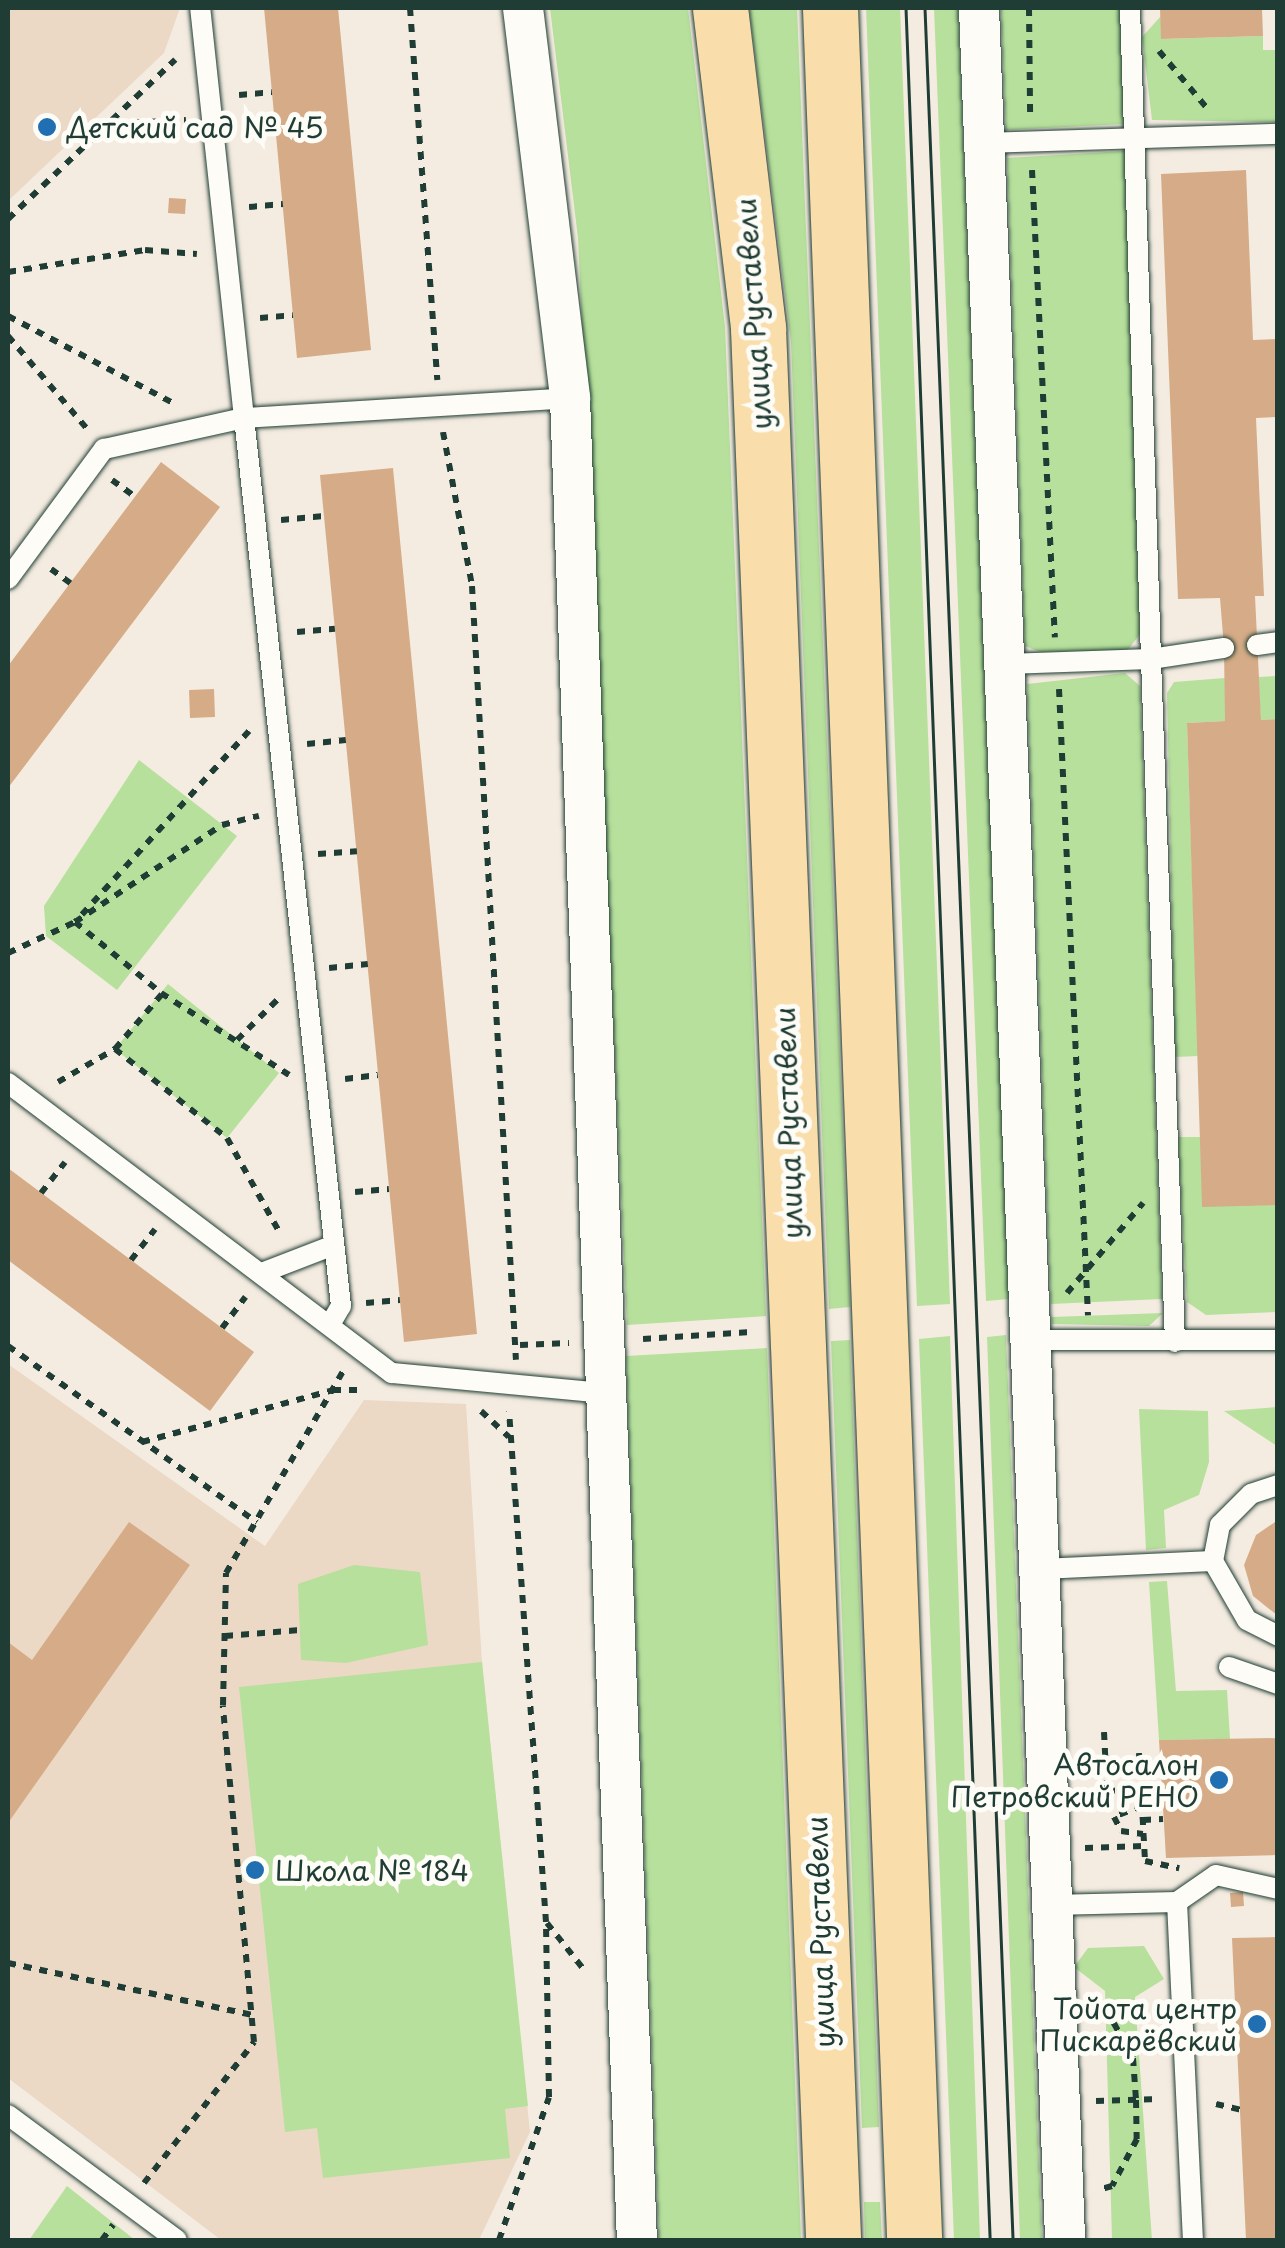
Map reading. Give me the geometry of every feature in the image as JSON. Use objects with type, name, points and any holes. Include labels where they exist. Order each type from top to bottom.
[{"type":"main road","name":"улица Руставели","points":[[720,8],[758,328],[833,2240]]},
{"type":"main road","points":[[830,8],[914,2240]]},
{"type":"main road","points":[[830,2182],[874,2170],[912,2179]]},
{"type":"street","points":[[522,8],[570,398],[603,1393],[637,2240]]},
{"type":"street","points":[[980,8],[1006,664],[1043,1325],[1041,1569],[1065,2240]]},
{"type":"lane","points":[[1130,12],[1175,1342]]},
{"type":"lane","points":[[201,18],[334,1245],[340,1306],[330,1324]]},
{"type":"lane","points":[[985,144],[1278,134]]},
{"type":"lane","points":[[8,579],[104,449],[244,418],[570,398]]},
{"type":"lane","points":[[1006,664],[1151,659],[1224,648]]},
{"type":"lane","points":[[8,1082],[410,1381],[508,1384],[603,1393]]},
{"type":"lane","points":[[264,1272],[334,1245]]},
{"type":"lane","points":[[1043,1325],[1175,1342],[1278,1340]]},
{"type":"lane","points":[[1278,1485],[1251,1494],[1220,1525],[1213,1561],[1246,1620],[1278,1636]]},
{"type":"lane","points":[[1041,1569],[1213,1561]]},
{"type":"lane","points":[[1229,1667],[1278,1684]]},
{"type":"lane","points":[[1052,1905],[1183,1894],[1229,1874],[1278,1889]]},
{"type":"lane","points":[[1183,1894],[1193,2240]]},
{"type":"lane","points":[[8,2115],[177,2240]]},
{"type":"path","points":[[410,8],[438,405],[472,586],[520,1344],[508,1384],[546,1922],[549,2097],[500,2240]]},
{"type":"path","points":[[1130,12],[1229,134]]},
{"type":"path","points":[[8,219],[104,124],[201,18]]},
{"type":"path","points":[[104,124],[212,119]]},
{"type":"path","points":[[8,272],[145,250],[197,254]]},
{"type":"path","points":[[8,316],[215,426]]},
{"type":"path","points":[[8,336],[104,449]]},
{"type":"path","points":[[256,522],[324,516]]},
{"type":"path","points":[[268,635],[335,629]]},
{"type":"path","points":[[75,922],[194,800],[274,698]]},
{"type":"path","points":[[8,954],[75,922],[222,825]]},
{"type":"path","points":[[75,922],[160,994],[279,1073],[316,1082]]},
{"type":"path","points":[[160,994],[240,1042],[304,970]]},
{"type":"path","points":[[58,1082],[116,1049],[160,994]]},
{"type":"path","points":[[116,1049],[226,1138],[295,1260]]},
{"type":"path","points":[[41,1193],[84,1140]]},
{"type":"path","points":[[1043,1325],[1168,1174]]},
{"type":"path","points":[[627,1340],[768,1330]]},
{"type":"path","points":[[520,1344],[584,1342]]},
{"type":"path","points":[[127,2204],[254,2042],[225,1636],[226,1573],[358,1345]]},
{"type":"path","points":[[8,1346],[257,1522]]},
{"type":"path","points":[[142,1442],[333,1390]]},
{"type":"path","points":[[225,1636],[300,1630]]},
{"type":"path","points":[[1104,1732],[1106,1791],[1141,1789]]},
{"type":"path","points":[[1139,1753],[1145,1861],[1176,1861],[1183,1894]]},
{"type":"path","points":[[1142,1806],[1114,1816],[1120,1831],[1143,1834]]},
{"type":"path","points":[[1142,1820],[1164,1819]]},
{"type":"path","points":[[1110,1848],[1144,1846]]},
{"type":"path","points":[[546,1922],[584,1963],[585,1983]]},
{"type":"path","points":[[8,1963],[253,2015]]},
{"type":"path","points":[[1056,1994],[1106,2009],[1133,2058],[1136,2100],[1137,2140],[1112,2186],[1064,2200]]},
{"type":"path","points":[[1060,2102],[1187,2098],[1242,2110]]},
{"type":"shaded area","name":"Детский сад № 45","points":[[8,8],[180,8],[164,53],[8,201]]},
{"type":"shaded area","name":"Школа № 184","points":[[8,1364],[265,1546],[364,1400],[466,1404],[482,1662],[530,2132],[479,2240],[221,2240],[8,2078]]},
{"type":"green space","points":[[550,8],[688,8],[725,327],[766,1316],[627,1325],[578,238]]},
{"type":"green space","points":[[749,8],[797,8],[850,1307],[829,1309],[791,342]]},
{"type":"green space","points":[[866,8],[900,8],[950,1304],[917,1306]]},
{"type":"green space","points":[[934,8],[958,8],[1009,1299],[986,1301]]},
{"type":"green space","points":[[1001,8],[1120,8],[1124,124],[1006,130]]},
{"type":"green space","points":[[1161,16],[1162,39],[1263,36],[1263,50],[1277,50],[1277,122],[1152,120],[1142,37]]},
{"type":"green space","points":[[1125,151],[1140,634],[1127,651],[1040,652],[1025,646],[1007,158]]},
{"type":"green space","points":[[1125,673],[1140,686],[1162,1299],[1051,1304],[1027,684]]},
{"type":"green space","points":[[1277,676],[1277,719],[1261,720],[1258,677]]},
{"type":"green space","points":[[1225,678],[1225,721],[1187,723],[1198,1056],[1175,1057],[1167,693],[1174,682]]},
{"type":"green space","points":[[139,760],[237,836],[117,990],[46,936],[44,906]]},
{"type":"green space","points":[[168,984],[279,1073],[227,1138],[115,1049]]},
{"type":"green space","points":[[1178,1137],[1200,1137],[1277,1205],[1277,1312],[1206,1315],[1187,1302]]},
{"type":"green space","points":[[1163,1313],[1149,1326],[1052,1324],[1052,1317]]},
{"type":"green space","points":[[1006,1335],[1042,2240],[1020,2240],[987,1337]]},
{"type":"green space","points":[[950,1336],[980,2240],[954,2240],[919,1339]]},
{"type":"green space","points":[[850,1340],[879,2127],[862,2128],[831,1341]]},
{"type":"green space","points":[[767,1348],[801,2240],[659,2240],[626,1356]]},
{"type":"green space","points":[[1277,1407],[1277,1446],[1224,1411]]},
{"type":"green space","points":[[1139,1409],[1208,1411],[1209,1462],[1199,1495],[1164,1510],[1166,1548],[1146,1550]]},
{"type":"green space","points":[[354,1565],[420,1572],[428,1645],[346,1663],[301,1660],[298,1584]]},
{"type":"green space","points":[[1167,1581],[1176,1691],[1227,1690],[1230,1739],[1159,1740],[1149,1582]]},
{"type":"green space","points":[[482,1662],[528,2106],[505,2109],[510,2158],[323,2178],[317,2128],[285,2132],[239,1687]]},
{"type":"green space","points":[[1144,1946],[1164,1979],[1135,1997],[1152,2240],[1112,2240],[1105,1991],[1074,1967],[1088,1948]]},
{"type":"green space","points":[[67,2186],[135,2240],[29,2240]]},
{"type":"green space","points":[[864,2202],[880,2202],[882,2240],[865,2240]]},
{"type":"building","points":[[264,8],[338,8],[371,350],[297,358]]},
{"type":"building","points":[[1160,8],[1262,8],[1263,36],[1161,39]]},
{"type":"building","points":[[1246,170],[1253,340],[1278,339],[1278,417],[1256,418],[1264,596],[1255,596],[1261,720],[1278,719],[1278,1205],[1202,1207],[1187,723],[1225,721],[1224,648],[1220,598],[1178,599],[1161,174]]},
{"type":"building","points":[[169,198],[186,199],[185,214],[168,213]]},
{"type":"building","points":[[161,462],[220,507],[8,788],[8,666]]},
{"type":"building","points":[[393,468],[477,1334],[404,1342],[320,475]]},
{"type":"building","points":[[214,689],[215,717],[190,718],[189,690]]},
{"type":"building","points":[[8,1168],[254,1352],[210,1411],[8,1260]]},
{"type":"building","points":[[1278,1520],[1278,1616],[1253,1596],[1244,1565],[1256,1535]]},
{"type":"building","points":[[129,1522],[190,1565],[8,1823],[8,1642],[32,1660]]},
{"type":"building","name":"Автосалон Петровский РЕНО","points":[[1278,1738],[1278,1855],[1166,1858],[1159,1740]]},
{"type":"building","points":[[1243,1892],[1244,1906],[1231,1907],[1230,1893]]},
{"type":"building","name":"Тойота центр Пискарёвский","points":[[1278,1937],[1278,2240],[1246,2240],[1232,1938]]},
{"type":"tram line","points":[[906,8],[990,2240]]},
{"type":"tram line","points":[[925,8],[1013,2240]]},
{"type":"place","name":"Детский сад № 45","points":[[47,127]]},
{"type":"place","name":"Автосалон Петровский РЕНО","points":[[1219,1780]]},
{"type":"place","name":"Школа № 184","points":[[255,1870]]},
{"type":"place","name":"Тойота центр Пискарёвский","points":[[1257,2024]]}]
